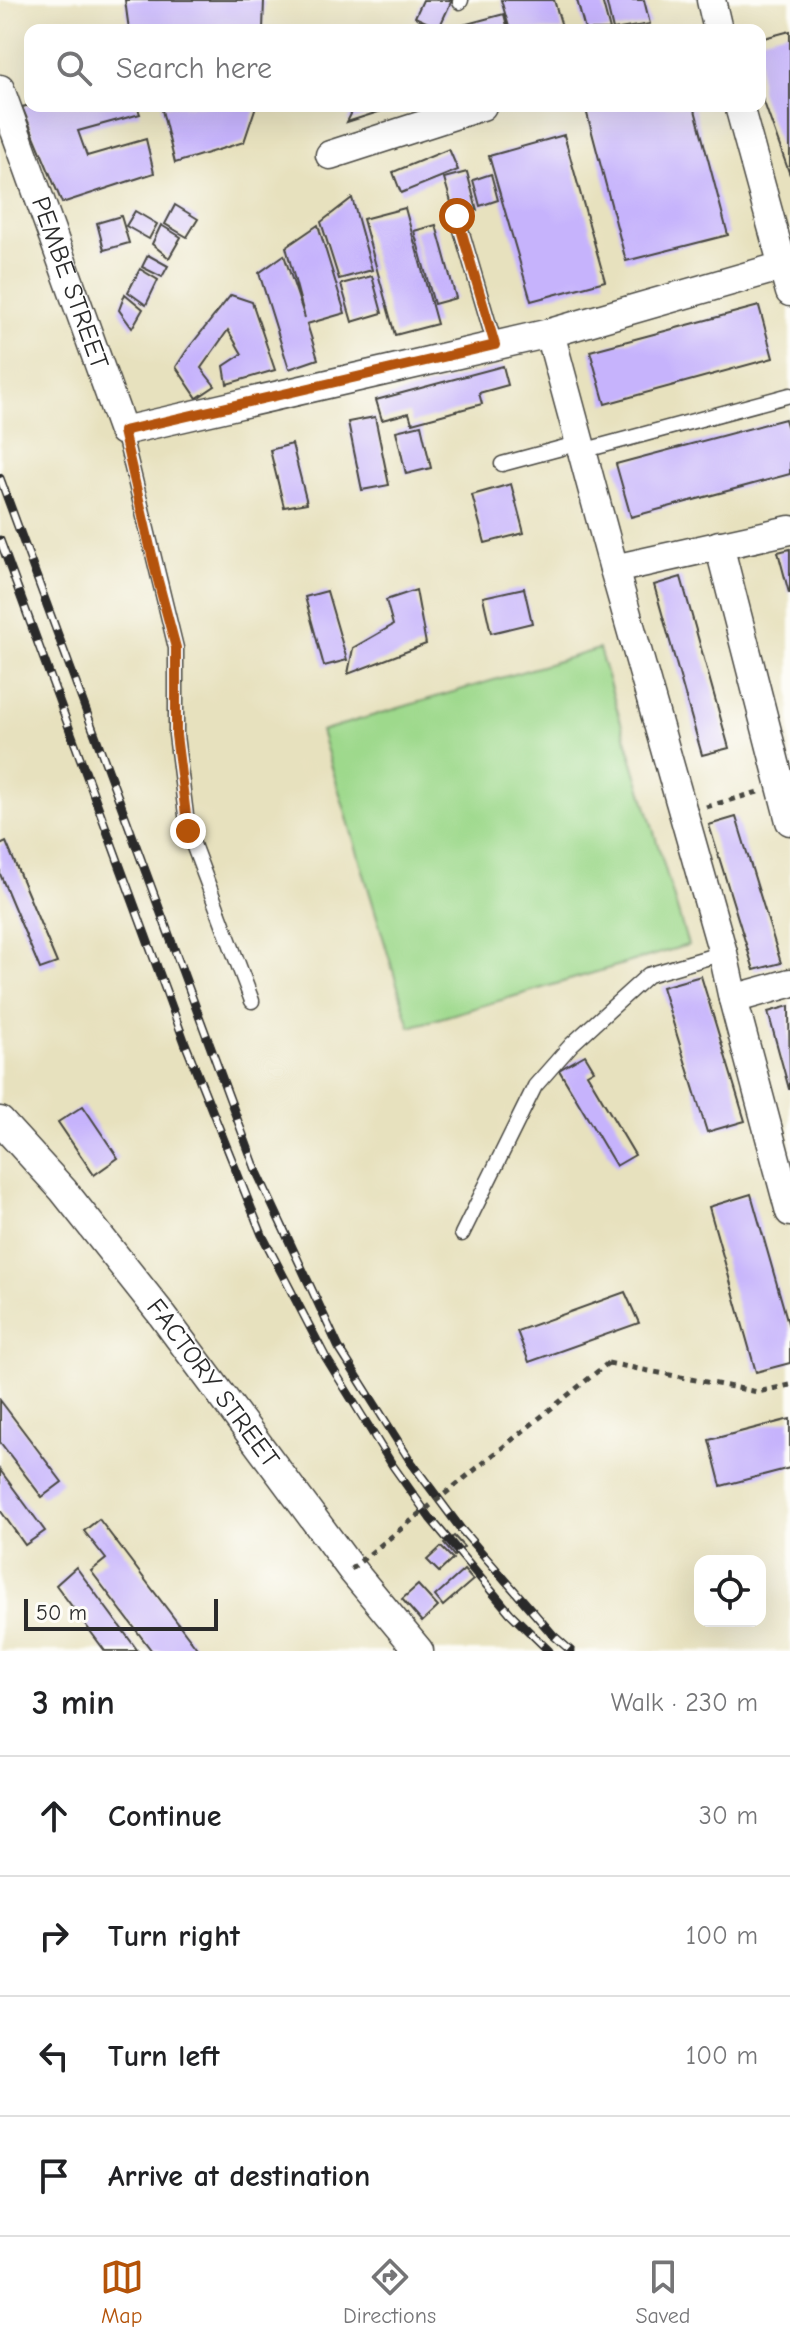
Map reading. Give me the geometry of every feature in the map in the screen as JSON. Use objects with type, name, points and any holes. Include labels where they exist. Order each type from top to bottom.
[{"type":"street","points":[[711,0],[716,24]]},
{"type":"street","name":"PEMBE STREET","points":[[0,89],[123,431]]},
{"type":"street","points":[[330,155],[463,112]]},
{"type":"street","points":[[123,431],[550,333],[788,274],[741,112]]},
{"type":"street","points":[[550,333],[723,953],[790,1212]]},
{"type":"street","points":[[614,569],[790,530]]},
{"type":"street","points":[[719,545],[790,821]]},
{"type":"street","points":[[733,999],[790,983]]},
{"type":"street","name":"FACTORY STREET","points":[[0,1121],[63,1190],[159,1311],[351,1569],[419,1651]]},
{"type":"lane","points":[[457,216],[495,345]]},
{"type":"lane","points":[[502,464],[790,395]]},
{"type":"lane","points":[[123,431],[176,648],[176,735],[188,831],[252,1001]]},
{"type":"lane","points":[[462,1234],[535,1086],[572,1044],[648,975],[723,953]]},
{"type":"path","points":[[684,814],[779,786]]},
{"type":"path","points":[[351,1569],[608,1363],[758,1392],[790,1385]]},
{"type":"green space","points":[[599,649],[688,945],[410,1027],[321,731]]},
{"type":"building","points":[[125,0],[264,0],[263,24],[128,24]]},
{"type":"building","points":[[423,0],[452,0],[441,24],[430,24],[415,17]]},
{"type":"building","points":[[501,0],[554,0],[561,24],[508,24]]},
{"type":"building","points":[[577,0],[602,0],[608,24],[583,24]]},
{"type":"building","points":[[606,0],[644,0],[650,24],[612,24]]},
{"type":"building","points":[[504,14],[506,24],[467,24]]},
{"type":"building","points":[[790,31],[790,175],[766,108],[766,37]]},
{"type":"building","points":[[24,112],[139,112],[78,131],[87,156],[146,139],[154,173],[62,203]]},
{"type":"building","points":[[162,112],[254,112],[244,142],[175,163]]},
{"type":"building","points":[[352,112],[378,112],[347,122]]},
{"type":"building","points":[[587,112],[696,112],[728,235],[626,261]]},
{"type":"building","points":[[564,135],[605,281],[531,301],[489,156]]},
{"type":"building","points":[[449,149],[458,170],[401,193],[393,172]]},
{"type":"building","points":[[467,172],[477,210],[455,216],[444,178]]},
{"type":"building","points":[[491,174],[498,200],[480,206],[473,180]]},
{"type":"building","points":[[352,198],[372,270],[339,279],[321,222]]},
{"type":"building","points":[[175,205],[198,219],[187,237],[165,224]]},
{"type":"building","points":[[405,208],[437,324],[395,335],[363,219]]},
{"type":"building","points":[[135,211],[157,224],[149,239],[126,226]]},
{"type":"building","points":[[121,216],[129,243],[104,250],[97,223]]},
{"type":"building","points":[[161,225],[181,237],[169,258],[152,244]]},
{"type":"building","points":[[318,225],[345,313],[307,324],[318,359],[289,369],[259,273],[284,255],[305,318],[286,247]]},
{"type":"building","points":[[436,225],[456,298],[434,304],[414,231]]},
{"type":"building","points":[[148,255],[168,266],[162,277],[142,267]]},
{"type":"building","points":[[140,269],[158,280],[146,305],[128,292]]},
{"type":"building","points":[[372,276],[382,313],[352,322],[341,284]]},
{"type":"building","points":[[125,294],[143,309],[132,328],[119,310]]},
{"type":"building","points":[[231,295],[252,302],[275,370],[227,384],[224,366],[242,354],[228,330],[201,368],[215,386],[197,398],[176,367]]},
{"type":"building","points":[[759,306],[773,358],[605,404],[590,351]]},
{"type":"building","points":[[503,366],[508,385],[479,393],[482,404],[412,423],[409,413],[382,420],[376,400]]},
{"type":"building","points":[[375,417],[389,485],[362,490],[348,422]]},
{"type":"building","points":[[785,419],[790,436],[790,474],[631,517],[616,464]]},
{"type":"building","points":[[421,425],[431,468],[406,474],[396,431]]},
{"type":"building","points":[[292,444],[307,503],[284,507],[270,450]]},
{"type":"building","points":[[511,484],[524,533],[485,543],[472,495]]},
{"type":"building","points":[[790,549],[790,593],[789,593],[778,552]]},
{"type":"building","points":[[681,577],[729,748],[702,755],[654,585]]},
{"type":"building","points":[[524,588],[532,623],[491,633],[483,597]]},
{"type":"building","points":[[416,590],[426,644],[348,674],[353,648],[393,625],[386,600]]},
{"type":"building","points":[[327,591],[347,660],[324,666],[305,597]]},
{"type":"building","points":[[736,817],[781,963],[754,970],[709,825]]},
{"type":"building","points":[[6,842],[57,963],[40,969],[0,874],[0,845]]},
{"type":"building","points":[[701,976],[745,1121],[707,1132],[662,987]]},
{"type":"building","points":[[789,1006],[790,1089],[768,1012]]},
{"type":"building","points":[[585,1055],[594,1070],[587,1074],[635,1155],[616,1166],[559,1070]]},
{"type":"building","points":[[83,1106],[118,1158],[94,1175],[58,1122]]},
{"type":"building","points":[[751,1194],[790,1330],[790,1363],[756,1372],[709,1207]]},
{"type":"building","points":[[625,1292],[639,1323],[529,1362],[517,1331]]},
{"type":"building","points":[[0,1400],[62,1482],[42,1497],[0,1442]]},
{"type":"building","points":[[790,1419],[790,1468],[721,1486],[709,1440]]},
{"type":"building","points":[[0,1470],[45,1531],[25,1545],[0,1510]]},
{"type":"building","points":[[99,1519],[199,1651],[152,1651],[91,1571],[106,1559],[84,1531]]},
{"type":"building","points":[[454,1536],[464,1547],[454,1556],[444,1544]]},
{"type":"building","points":[[441,1547],[453,1559],[439,1572],[427,1560]]},
{"type":"building","points":[[76,1567],[138,1651],[105,1651],[56,1585]]},
{"type":"building","points":[[464,1570],[473,1580],[443,1606],[435,1596]]},
{"type":"building","points":[[418,1585],[438,1607],[422,1622],[402,1599]]},
{"type":"railway","points":[[0,478],[256,1170],[339,1348],[411,1462],[461,1529],[553,1635],[571,1651]]},
{"type":"railway","points":[[0,540],[185,1043],[262,1235],[325,1356],[393,1466],[430,1518],[510,1613],[549,1651]]},
{"type":"route","points":[[188,831],[176,735],[176,648],[123,431],[495,345],[457,216]]}]
